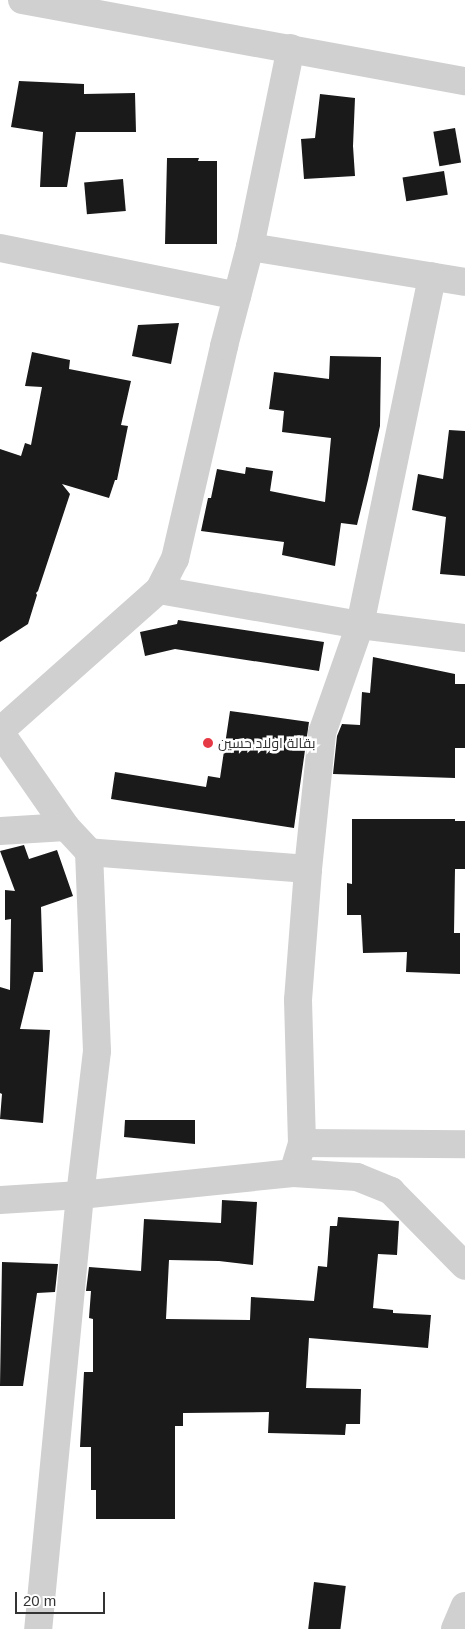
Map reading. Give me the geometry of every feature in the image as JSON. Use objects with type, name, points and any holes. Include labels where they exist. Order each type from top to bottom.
[{"type":"street","points":[[22,0],[465,81]]},
{"type":"street","points":[[38,1629],[80,1195],[97,1051],[89,852],[66,827],[0,731],[159,590],[176,559],[250,247],[291,48]]},
{"type":"street","points":[[250,247],[465,282]]},
{"type":"street","points":[[0,248],[237,296]]},
{"type":"street","points":[[293,1173],[302,1143],[298,1000],[308,869],[322,733],[360,625],[432,276]]},
{"type":"street","points":[[159,590],[360,625],[465,638]]},
{"type":"street","points":[[0,831],[66,827]]},
{"type":"street","points":[[89,852],[308,869]]},
{"type":"street","points":[[302,1143],[465,1144]]},
{"type":"street","points":[[0,1200],[80,1195],[293,1173],[357,1177],[390,1191],[465,1266]]},
{"type":"street","points":[[455,1629],[465,1606]]},
{"type":"building","points":[[19,81],[84,84],[84,94],[135,93],[136,132],[76,132],[67,187],[40,187],[43,132],[11,127]]},
{"type":"building","points":[[320,94],[355,98],[353,146],[355,176],[304,179],[301,139],[315,138]]},
{"type":"building","points":[[455,128],[461,162],[439,166],[433,132]]},
{"type":"building","points":[[167,158],[199,158],[198,161],[217,161],[217,244],[165,244]]},
{"type":"building","points":[[444,171],[448,195],[406,201],[403,178]]},
{"type":"building","points":[[123,179],[126,211],[87,214],[84,182]]},
{"type":"building","points":[[179,323],[171,364],[132,356],[138,325]]},
{"type":"building","points":[[32,352],[70,360],[69,369],[131,381],[121,425],[128,426],[117,480],[115,480],[109,498],[62,484],[70,494],[36,593],[28,624],[0,642],[0,449],[21,456],[25,443],[31,445],[42,387],[25,386]]},
{"type":"building","points":[[330,356],[381,357],[380,426],[357,525],[341,523],[335,566],[282,555],[284,542],[201,531],[217,469],[245,474],[246,467],[273,471],[270,491],[325,502],[331,438],[282,432],[284,411],[269,409],[274,372],[329,379]]},
{"type":"building","points":[[449,430],[465,431],[465,576],[440,574],[446,517],[412,510],[418,474],[443,479]]},
{"type":"building","points":[[178,620],[324,642],[319,671],[175,649],[145,656],[140,632],[177,624]]},
{"type":"building","points":[[373,657],[455,674],[455,684],[465,684],[465,748],[455,748],[455,778],[333,774],[337,736],[342,724],[360,725],[362,692],[370,693]]},
{"type":"building","points":[[230,711],[309,722],[294,828],[111,799],[115,772],[206,787],[208,776],[220,778]]},
{"type":"building","points":[[352,819],[455,819],[455,821],[465,821],[465,869],[455,869],[454,933],[460,933],[460,974],[406,972],[407,952],[363,953],[361,915],[347,915],[347,883],[352,884]]},
{"type":"building","points":[[24,845],[29,859],[57,850],[73,896],[41,907],[43,972],[34,972],[20,1029],[50,1030],[43,1123],[0,1119],[2,1094],[0,1093],[0,987],[10,990],[11,919],[5,920],[5,890],[15,891],[0,851]]},
{"type":"building","points":[[125,1120],[195,1120],[195,1144],[124,1137]]},
{"type":"building","points":[[222,1200],[257,1202],[253,1265],[219,1261],[169,1260],[166,1319],[250,1320],[251,1297],[314,1301],[318,1266],[327,1267],[330,1226],[337,1226],[338,1217],[399,1221],[397,1255],[378,1254],[373,1308],[393,1310],[393,1313],[431,1315],[428,1348],[309,1338],[306,1388],[361,1389],[360,1424],[346,1424],[345,1435],[268,1433],[269,1412],[183,1413],[183,1426],[175,1426],[175,1519],[96,1519],[96,1490],[91,1490],[91,1447],[80,1447],[84,1372],[93,1372],[93,1319],[89,1318],[91,1291],[86,1291],[89,1267],[141,1271],[144,1219],[221,1223]]},
{"type":"building","points":[[2,1262],[58,1264],[55,1292],[37,1293],[23,1386],[0,1386]]},
{"type":"building","points":[[314,1582],[346,1586],[340,1629],[308,1629]]},
{"type":"place","name":"بقالة اولاد حسين","points":[[208,743]]}]
